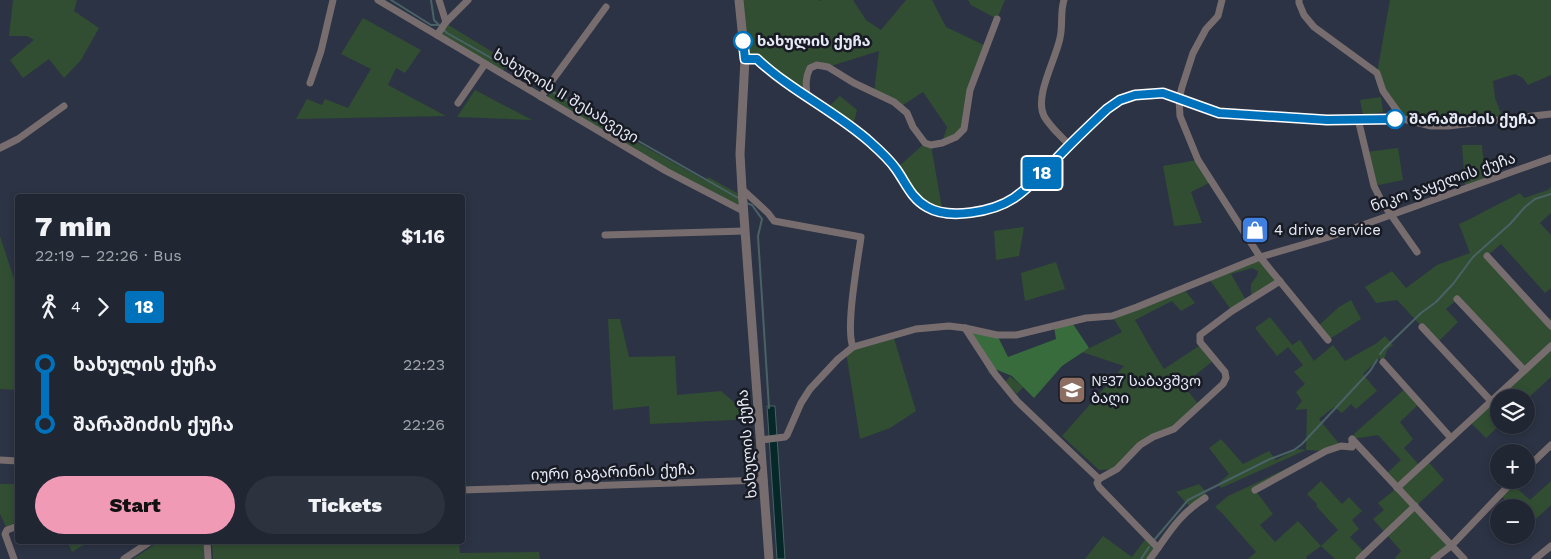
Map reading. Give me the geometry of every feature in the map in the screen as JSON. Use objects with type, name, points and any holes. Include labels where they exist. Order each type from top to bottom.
[{"type":"street","points":[[310,83],[321,52],[333,0]]},
{"type":"street","name":"ხახულის II შესახვევი","points":[[378,0],[486,64],[545,91],[666,171],[743,210]]},
{"type":"street","points":[[439,0],[445,23]]},
{"type":"street","points":[[437,35],[445,23],[468,0]]},
{"type":"street","points":[[739,0],[745,59],[740,154],[742,192],[768,212],[774,221],[861,237],[851,324],[851,342],[853,347]]},
{"type":"street","points":[[1064,0],[1060,38],[1041,103],[1043,114],[1050,126],[1069,145]]},
{"type":"street","points":[[1222,0],[1218,16],[1206,29],[1193,53],[1179,99],[1180,116],[1198,160],[1260,257],[1328,340]]},
{"type":"street","points":[[1299,0],[1304,15],[1314,27],[1377,73],[1383,91],[1404,119]]},
{"type":"street","points":[[545,91],[606,7]]},
{"type":"street","points":[[807,96],[806,76],[810,68],[817,65],[828,66],[854,83],[894,102],[907,114],[913,127],[925,143],[931,145],[942,143],[956,137],[964,130],[970,90],[997,19]]},
{"type":"street","points":[[745,59],[757,59],[768,70],[853,127],[896,168],[911,194],[926,207],[943,214],[977,212],[1014,198],[1107,109],[1120,100],[1135,95],[1163,93],[1219,113],[1327,120],[1404,119],[1431,126],[1448,126],[1551,114]]},
{"type":"street","points":[[458,103],[486,64]]},
{"type":"street","points":[[0,148],[18,139],[64,106]]},
{"type":"street","points":[[1358,119],[1374,186],[1390,214],[1417,252]]},
{"type":"street","name":"ნიკო ჯაყელის ქუჩა","points":[[761,440],[781,438],[787,435],[801,403],[810,389],[823,373],[853,347],[916,330],[949,326],[997,335],[1016,335],[1086,318],[1112,316],[1260,257],[1328,237],[1551,158]]},
{"type":"street","name":"ხახულის ქუჩა","points":[[742,192],[769,559]]},
{"type":"street","points":[[604,236],[745,231]]},
{"type":"street","points":[[1487,256],[1551,326]]},
{"type":"street","points":[[1158,548],[1097,483],[1099,479],[1117,469],[1140,445],[1174,428],[1223,384],[1226,378],[1225,372],[1200,342],[1200,335],[1232,311],[1280,281]]},
{"type":"street","points":[[1458,299],[1524,370]]},
{"type":"street","points":[[1422,327],[1490,400]]},
{"type":"street","points":[[965,328],[995,374],[1017,401],[1099,479]]},
{"type":"street","points":[[1504,389],[1551,346]]},
{"type":"street","points":[[1383,362],[1451,438]]},
{"type":"street","points":[[1397,488],[1490,402]]},
{"type":"street","points":[[1255,490],[1326,451],[1341,446],[1352,447],[1352,439],[1464,559]]},
{"type":"street","points":[[1535,460],[1551,445]]},
{"type":"street","points":[[0,460],[15,462]]},
{"type":"street","name":"იური გაგარინის ქუჩა","points":[[465,490],[764,480]]},
{"type":"street","points":[[1434,559],[1451,546],[1505,489]]},
{"type":"street","points":[[1150,559],[1178,519],[1205,498]]},
{"type":"street","points":[[1359,559],[1415,506]]},
{"type":"street","points":[[14,559],[5,534],[6,530],[15,527]]},
{"type":"street","points":[[124,559],[146,544]]},
{"type":"street","points":[[207,544],[208,559]]},
{"type":"street","points":[[1535,559],[1551,546]]},
{"type":"green space","points":[[13,0],[77,0],[74,11],[99,28],[81,60],[64,78],[49,59],[23,78],[10,60],[34,40],[27,36],[9,36]]},
{"type":"green space","points":[[743,0],[853,0],[866,20],[881,30],[906,0],[932,0],[946,27],[986,46],[970,90],[964,129],[942,143],[947,127],[923,92],[900,107],[874,92],[879,51],[831,66],[819,61],[808,65],[804,78],[805,91],[748,56]]},
{"type":"green space","points":[[968,0],[1005,0],[997,19],[971,5]]},
{"type":"green space","points":[[1390,0],[1551,0],[1551,75],[1528,85],[1523,78],[1515,74],[1493,81],[1495,98],[1503,119],[1448,126],[1401,119],[1377,73]]},
{"type":"green space","points":[[363,18],[421,50],[405,73],[396,68],[388,85],[446,116],[296,119],[307,99],[322,105],[325,99],[348,108],[371,69],[341,54]]},
{"type":"green space","points":[[445,23],[509,62],[501,73],[437,35]]},
{"type":"green space","points":[[553,89],[608,126],[706,181],[708,177],[739,194],[739,206],[665,170],[547,98]]},
{"type":"green space","points":[[475,90],[532,120],[457,117]]},
{"type":"green space","points":[[840,96],[857,110],[853,127],[825,110]]},
{"type":"green space","points":[[1381,97],[1383,112],[1363,115],[1360,100]]},
{"type":"green space","points":[[925,143],[931,145],[943,214],[911,194],[896,169]]},
{"type":"green space","points":[[1462,145],[1482,145],[1485,181],[1465,188]]},
{"type":"green space","points":[[1398,148],[1403,180],[1374,186],[1366,152]]},
{"type":"green space","points":[[1198,160],[1211,182],[1191,192],[1202,223],[1174,226],[1163,166]]},
{"type":"green space","points":[[1551,187],[1551,213],[1540,223],[1551,235],[1551,288],[1545,293],[1501,244],[1487,256],[1547,322],[1551,318],[1551,377],[1535,392],[1535,389],[1504,389],[1524,371],[1458,299],[1446,309],[1458,322],[1437,343],[1397,300],[1376,303],[1365,287],[1392,271],[1406,288],[1437,265],[1470,253],[1459,224],[1520,193],[1524,198],[1548,190]]},
{"type":"green space","points":[[1024,227],[1019,256],[996,260],[994,231]]},
{"type":"green space","points":[[0,236],[15,282],[15,390],[0,389]]},
{"type":"green space","points":[[1260,257],[1280,281],[1251,299],[1251,284],[1258,271],[1252,268],[1231,274],[1247,302],[1232,311],[1209,279]]},
{"type":"green space","points":[[1056,262],[1065,289],[1025,301],[1021,273]]},
{"type":"green space","points":[[1184,289],[1195,303],[1181,311],[1172,301],[1135,320],[1164,369],[1202,344],[1214,360],[1183,385],[1200,406],[1174,429],[1153,437],[1117,469],[1099,470],[1062,436],[1124,366],[1082,352],[1122,332],[1112,316]]},
{"type":"green space","points":[[1351,300],[1361,319],[1328,340],[1317,327],[1339,307]]},
{"type":"green space","points":[[1270,317],[1292,345],[1300,340],[1314,361],[1333,345],[1345,361],[1377,343],[1385,336],[1393,345],[1387,350],[1383,362],[1379,358],[1363,374],[1377,391],[1356,409],[1351,404],[1342,413],[1334,407],[1319,419],[1341,446],[1255,490],[1273,514],[1260,525],[1275,542],[1298,521],[1321,546],[1306,557],[1307,559],[1248,559],[1256,552],[1215,507],[1228,496],[1324,451],[1306,450],[1307,409],[1295,410],[1302,401],[1296,392],[1305,384],[1294,372],[1303,365],[1288,347],[1277,356],[1255,328]]},
{"type":"green space","points":[[608,319],[620,319],[629,357],[675,356],[677,395],[721,391],[754,419],[650,424],[649,406],[613,410]]},
{"type":"green space","points":[[1071,321],[1089,348],[1062,366],[1034,398],[1012,376],[995,369],[990,374],[965,328],[997,335],[1008,357],[1056,339],[1054,327]]},
{"type":"green space","points":[[893,335],[916,411],[890,428],[860,439],[846,352]]},
{"type":"green space","points":[[1010,376],[1023,387],[1017,394],[1005,383]]},
{"type":"green space","points":[[1406,388],[1420,403],[1400,422],[1413,439],[1404,448],[1420,466],[1427,460],[1444,480],[1415,507],[1451,546],[1434,559],[1395,558],[1401,551],[1373,519],[1384,510],[1378,503],[1397,488],[1385,475],[1401,460],[1378,435],[1352,439],[1355,433]]},
{"type":"green space","points":[[1490,402],[1490,434],[1486,438],[1469,421]]},
{"type":"green space","points":[[1221,439],[1243,464],[1269,451],[1276,460],[1298,449],[1306,450],[1221,488],[1218,484],[1229,474],[1209,448]]},
{"type":"green space","points":[[1321,481],[1342,504],[1349,497],[1362,511],[1352,520],[1359,529],[1350,537],[1365,553],[1359,559],[1335,559],[1321,546],[1338,530],[1307,494]]},
{"type":"green space","points":[[1551,481],[1551,505],[1535,520],[1535,499],[1531,499]]},
{"type":"green space","points":[[0,484],[15,484],[15,523],[6,527],[0,514]]},
{"type":"green space","points":[[1199,484],[1206,492],[1205,498],[1191,508],[1176,492]]},
{"type":"green space","points":[[1504,489],[1518,489],[1529,499],[1504,499],[1499,494]]},
{"type":"green space","points":[[1103,536],[1132,557],[1147,537],[1158,548],[1150,559],[1085,559]]},
{"type":"green space","points":[[68,544],[85,544],[72,552]]},
{"type":"green space","points":[[156,544],[204,544],[204,559],[133,559]]},
{"type":"green space","points":[[212,544],[459,544],[460,553],[539,552],[540,559],[213,559]]},
{"type":"shaded area","points":[[767,406],[775,406],[785,559],[777,559]]},
{"type":"waterway","points":[[391,0],[431,25],[439,25]]},
{"type":"waterway","points":[[431,0],[434,20],[447,33],[544,88]]},
{"type":"waterway","points":[[549,90],[740,199]]},
{"type":"waterway","points":[[1380,354],[1421,313],[1436,302],[1453,284],[1473,257],[1510,224],[1525,207],[1535,199],[1551,194]]},
{"type":"waterway","points":[[746,203],[752,205],[762,219],[758,236],[769,408]]},
{"type":"waterway","points":[[1155,539],[1188,500],[1270,459],[1294,450],[1302,444],[1370,371],[1377,360]]},
{"type":"waterway","points":[[1141,559],[1149,547]]},
{"type":"bus line","name":"18","points":[[743,41],[745,59],[757,59],[768,70],[853,127],[896,168],[911,194],[926,207],[943,214],[977,212],[1014,198],[1107,109],[1120,100],[1135,95],[1163,93],[1219,113],[1327,120],[1395,119]]},
{"type":"place","name":"ხახულის ქუჩა","points":[[743,41]]},
{"type":"place","name":"შარაშიძის ქუჩა","points":[[1395,119]]},
{"type":"place","name":"4 drive service","points":[[1255,230]]},
{"type":"place","name":"№37 საბავშვო ბაღი","points":[[1072,390]]}]
